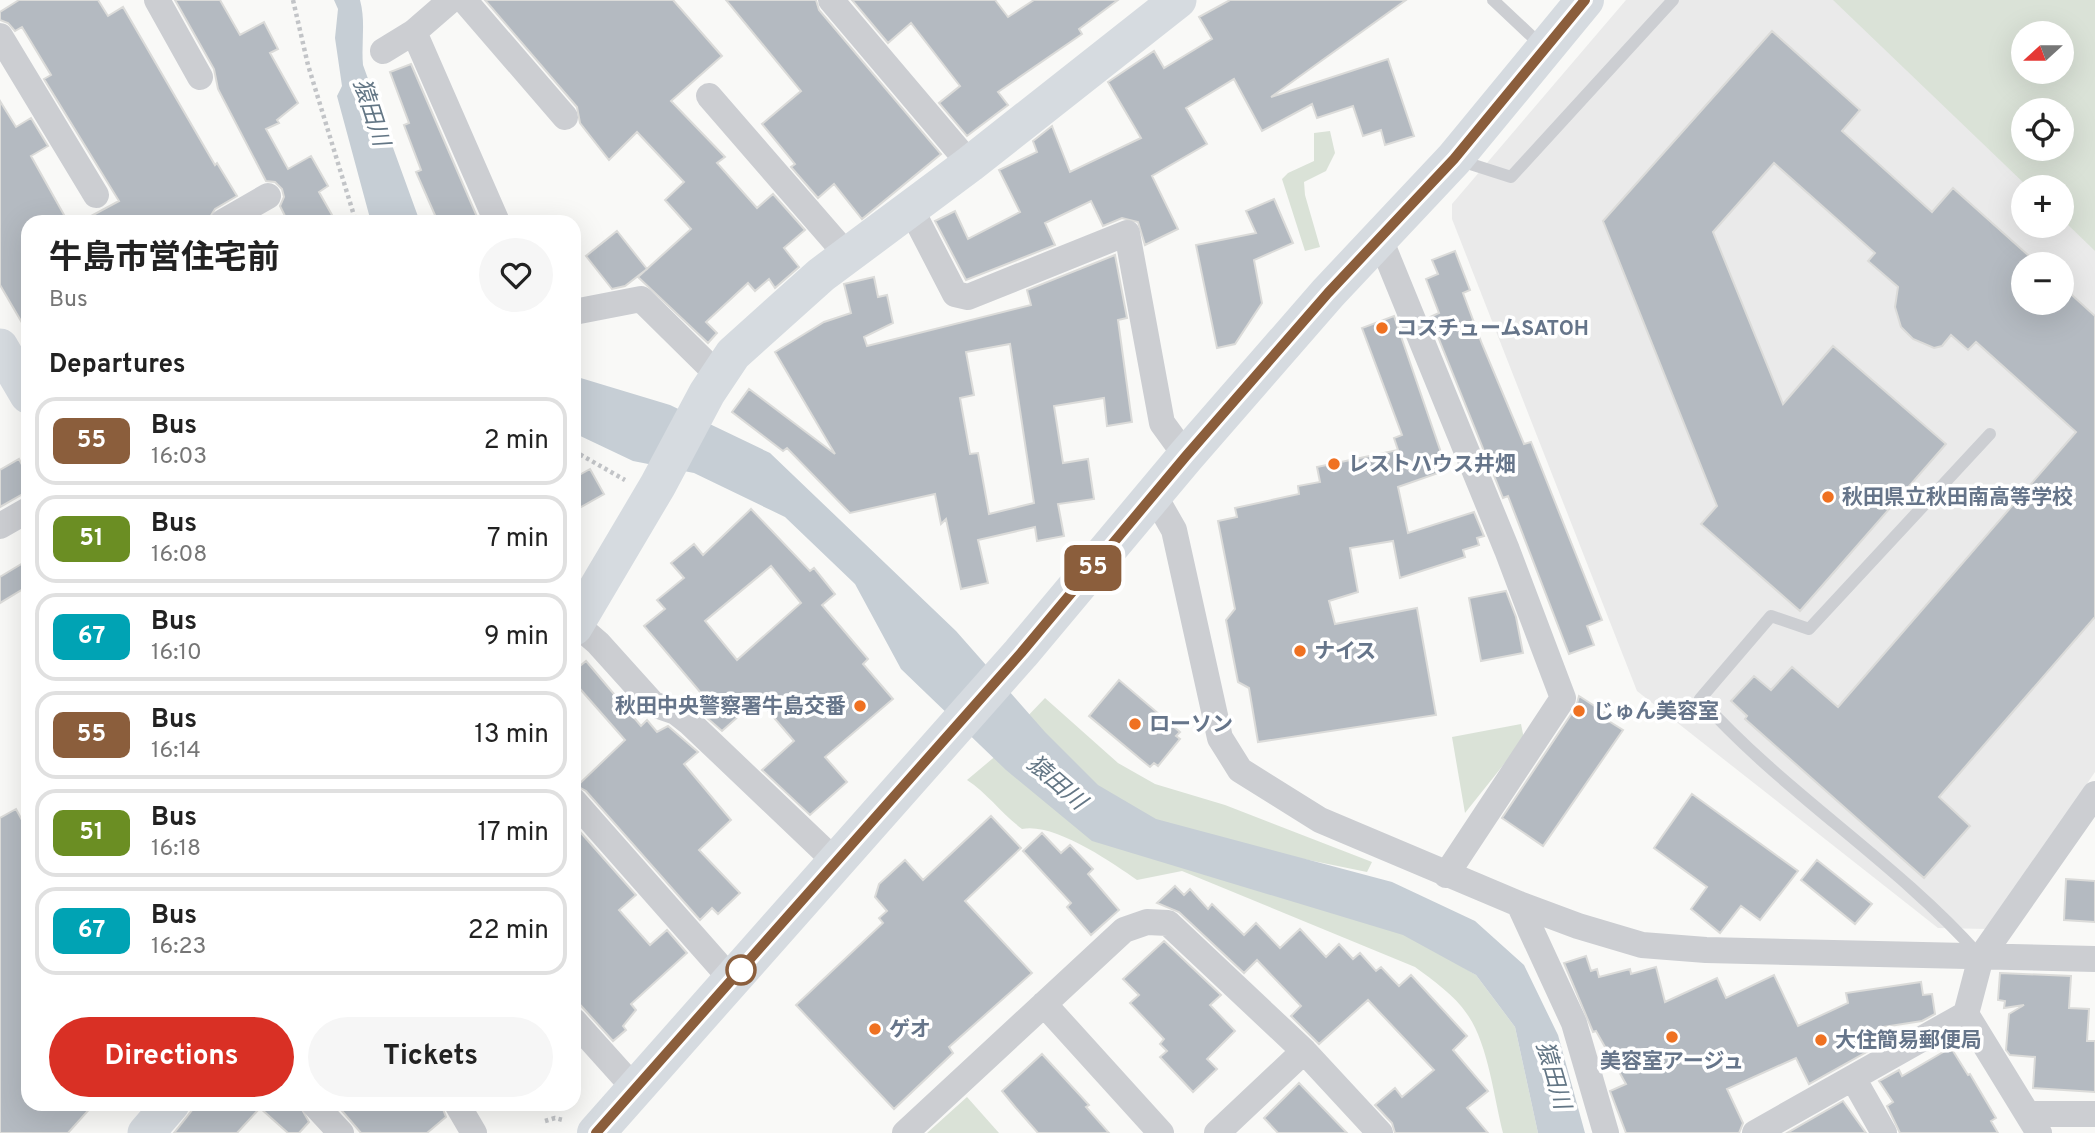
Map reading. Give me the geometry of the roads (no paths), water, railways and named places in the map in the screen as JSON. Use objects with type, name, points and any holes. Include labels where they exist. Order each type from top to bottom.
[{"type":"highway","points":[[579,1126],[636,1090],[1009,666],[1186,456],[1454,159],[1585,0]]},
{"type":"street","points":[[158,0],[200,77]]},
{"type":"street","points":[[383,51],[414,32],[452,0]]},
{"type":"street","points":[[464,0],[565,117]]},
{"type":"street","points":[[831,0],[970,164]]},
{"type":"street","points":[[581,616],[713,384],[733,354],[847,255],[970,164],[1178,0]]},
{"type":"street","points":[[414,32],[494,215]]},
{"type":"street","points":[[0,36],[96,195]]},
{"type":"street","points":[[709,96],[847,255]]},
{"type":"street","points":[[235,215],[268,196]]},
{"type":"street","points":[[911,209],[955,294],[968,297],[1127,233],[1162,423],[1186,456]]},
{"type":"street","points":[[1380,239],[1507,550],[1563,698],[1446,875]]},
{"type":"street","points":[[581,311],[641,299],[713,384]]},
{"type":"street","points":[[0,347],[21,383]]},
{"type":"street","points":[[1154,495],[1174,530],[1220,738],[1240,770],[1320,820],[1519,904],[1642,945],[2095,959]]},
{"type":"street","points":[[0,526],[21,514]]},
{"type":"street","points":[[581,630],[598,643],[653,704],[676,712],[690,723],[836,862]]},
{"type":"street","points":[[1755,1133],[1966,1014],[1981,957],[2095,794]]},
{"type":"street","points":[[581,809],[732,980]]},
{"type":"street","points":[[1519,904],[1574,1023],[1606,1133]]},
{"type":"street","points":[[905,1133],[1124,930],[1147,922],[1168,923],[1304,1051],[1380,1133]]},
{"type":"street","points":[[1044,1004],[1161,1133]]},
{"type":"street","points":[[1966,1014],[2034,1123],[2095,1114]]},
{"type":"street","points":[[581,1029],[636,1090]]},
{"type":"street","points":[[1217,1133],[1304,1051]]},
{"type":"street","points":[[1853,1078],[1884,1133]]},
{"type":"street","points":[[146,1133],[165,1111]]},
{"type":"street","points":[[321,1111],[341,1133]]},
{"type":"street","points":[[461,1111],[474,1133]]},
{"type":"lane","points":[[1493,0],[1545,49]]},
{"type":"lane","points":[[1454,159],[1511,177],[1673,0]]},
{"type":"lane","points":[[1981,957],[1940,911],[1732,735],[1700,699],[1771,616],[1809,629],[1990,434]]},
{"type":"water","name":"猿田川","points":[[334,0],[360,0],[363,16],[363,65],[417,215],[369,215],[337,96],[342,86],[335,38],[338,9]]},
{"type":"water","name":"猿田川","points":[[581,378],[670,405],[770,453],[956,631],[1045,732],[1098,785],[1156,819],[1392,882],[1475,921],[1524,965],[1558,1035],[1585,1133],[1538,1133],[1515,1027],[1476,975],[1403,935],[1092,841],[1006,770],[901,669],[855,584],[785,517],[694,473],[633,461],[581,436]]},
{"type":"place","name":"コスチュームSATOH","points":[[1382,328]]},
{"type":"place","name":"レストハウス井畑","points":[[1334,464]]},
{"type":"place","name":"秋田県立秋田南高等学校","points":[[1828,497]]},
{"type":"place","name":"ナイス","points":[[1300,651]]},
{"type":"place","name":"秋田中央警察署牛島交番","points":[[860,706]]},
{"type":"place","name":"じゅん美容室","points":[[1579,711]]},
{"type":"place","name":"ローソン","points":[[1135,724]]},
{"type":"place","name":"ゲオ","points":[[875,1029]]},
{"type":"place","name":"美容室アージュ","points":[[1672,1037]]},
{"type":"place","name":"大住簡易郵便局","points":[[1821,1040]]}]
